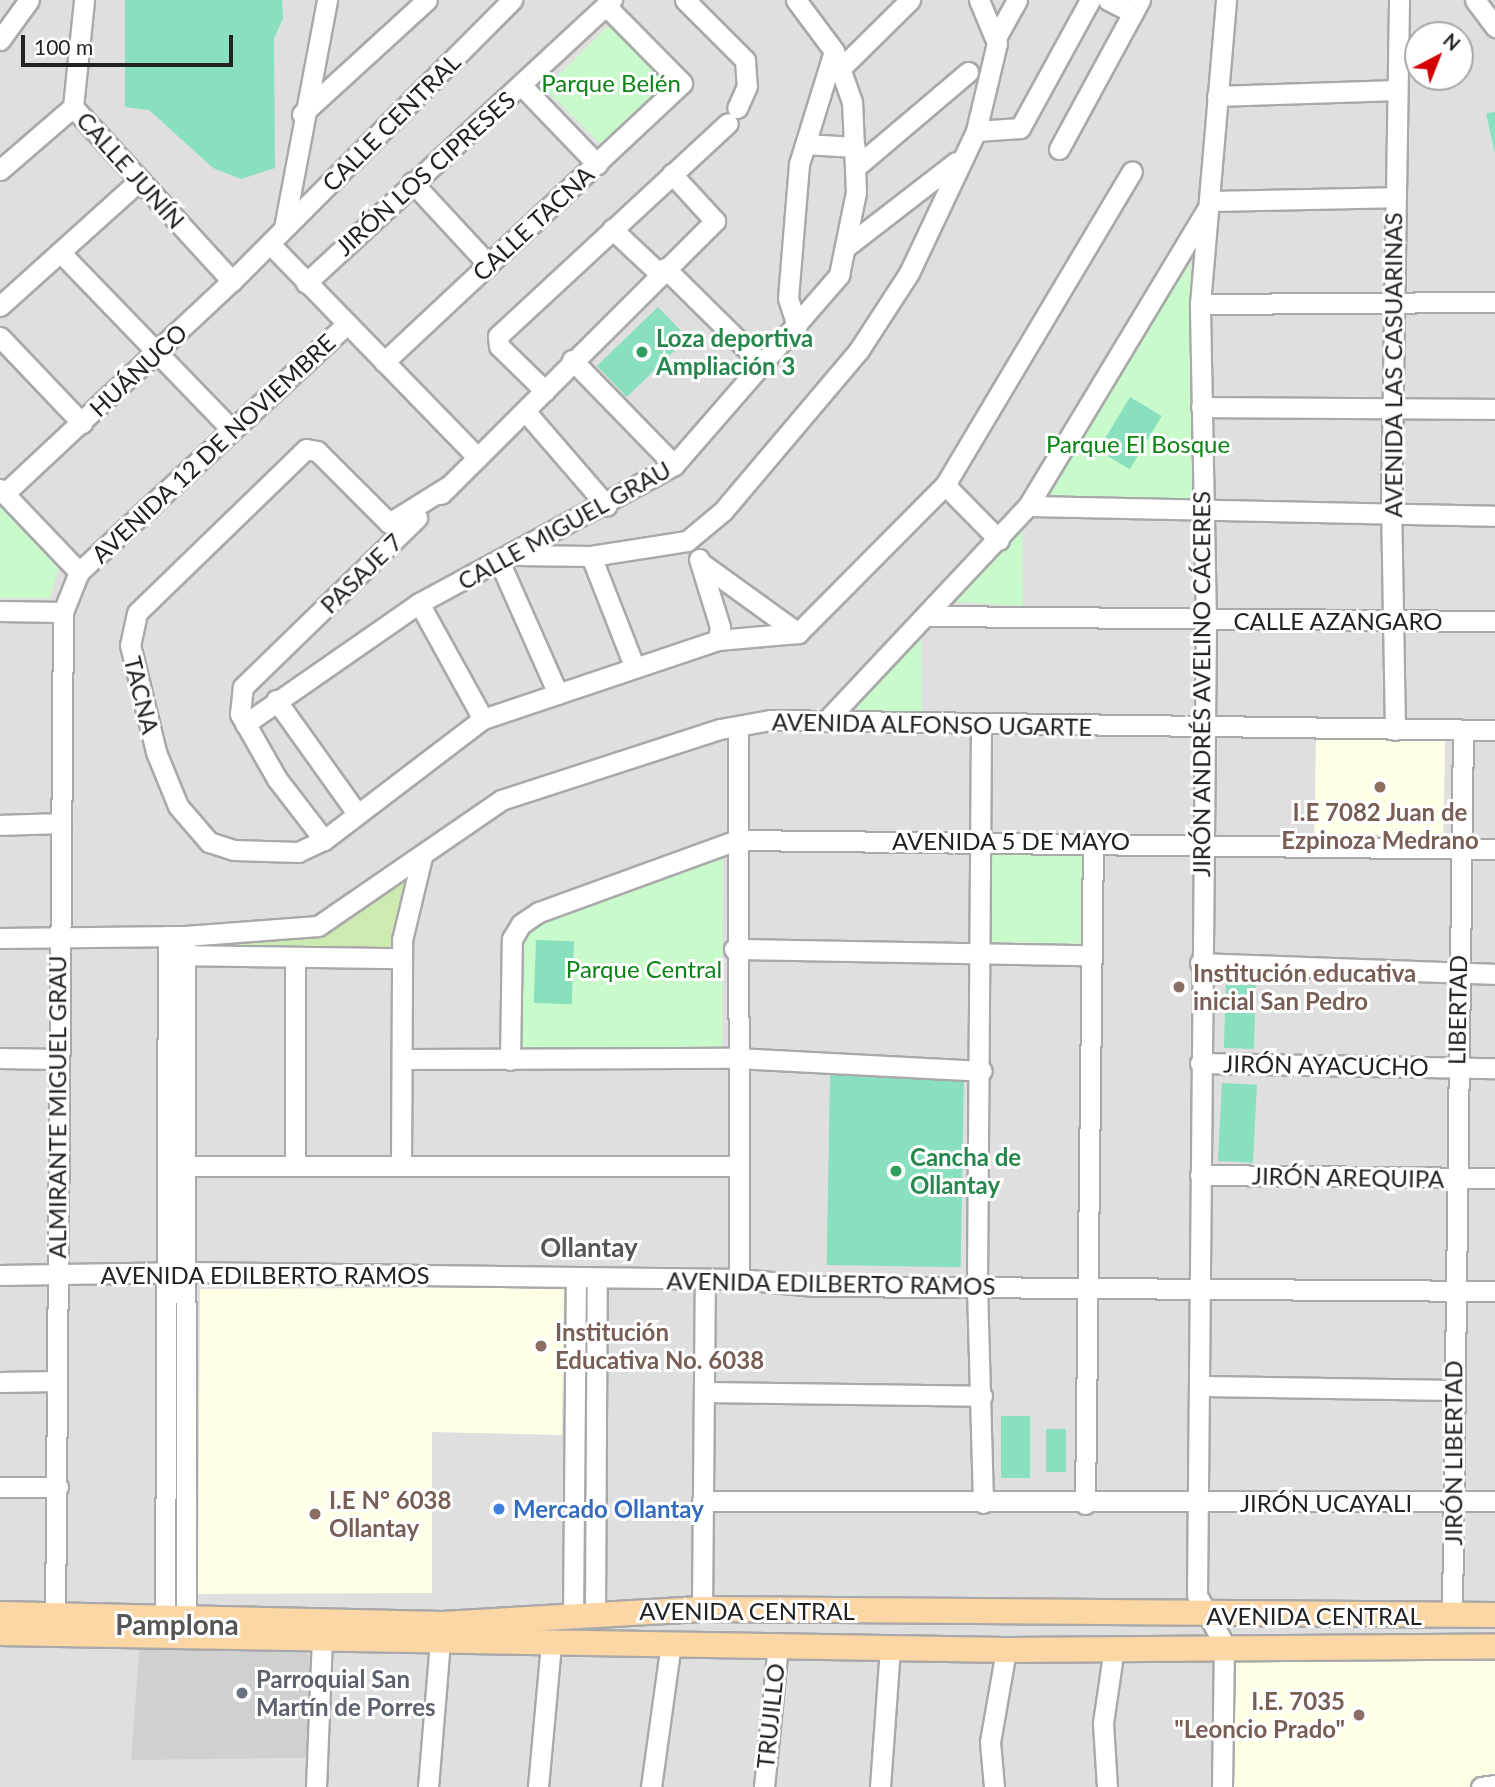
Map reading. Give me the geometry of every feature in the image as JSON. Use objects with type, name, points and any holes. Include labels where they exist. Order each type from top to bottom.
[{"type":"main road","name":"AVENIDA CENTRAL","points":[[0,1614],[55,1621],[322,1639],[441,1633],[584,1614],[702,1609],[1207,1616],[1495,1615]]},
{"type":"main road","name":"AVENIDA CENTRAL","points":[[0,1633],[55,1621],[176,1617],[441,1633],[551,1643],[778,1644],[1006,1650],[1224,1644],[1495,1647]]},
{"type":"street","points":[[1,36],[29,0]]},
{"type":"street","name":"CALLE JUNÍN","points":[[84,0],[73,107],[232,281]]},
{"type":"street","points":[[284,228],[302,114],[327,0]]},
{"type":"street","points":[[302,114],[427,0]]},
{"type":"street","name":"CALLE CENTRAL","points":[[270,244],[512,0]]},
{"type":"street","points":[[545,391],[499,346],[498,335],[732,115],[747,86],[745,60],[685,0]]},
{"type":"street","name":"CALLE MIGUEL GRAU","points":[[246,724],[419,603],[509,559],[607,506],[674,465],[764,366],[839,275],[846,247],[856,167],[855,147],[837,60],[796,0]]},
{"type":"street","points":[[797,326],[788,298],[805,144],[837,60],[910,0]]},
{"type":"street","points":[[979,0],[996,37]]},
{"type":"street","points":[[558,694],[509,559],[591,555],[687,541],[747,485],[859,350],[909,273],[958,160],[976,131],[996,37],[1017,0]]},
{"type":"street","points":[[976,131],[1020,128],[1090,0]]},
{"type":"street","points":[[1059,149],[1137,6],[1108,0]]},
{"type":"street","name":"JIRÓN ANDRÉS AVELINO CÁCERES","points":[[1224,1644],[1197,1595],[1201,1286],[1200,842],[1206,621],[1200,304],[1226,0]]},
{"type":"street","name":"AVENIDA LAS CASUARINAS","points":[[1395,730],[1396,622],[1391,511],[1399,0]]},
{"type":"street","points":[[1475,0],[1495,27]]},
{"type":"street","name":"CALLE TACNA","points":[[384,362],[682,83],[609,3]]},
{"type":"street","name":"JIRÓN LOS CIPRESES","points":[[306,283],[412,182],[609,3]]},
{"type":"street","points":[[856,167],[968,72]]},
{"type":"street","points":[[521,85],[597,164]]},
{"type":"street","points":[[1217,96],[1396,90]]},
{"type":"street","points":[[0,170],[73,107]]},
{"type":"street","points":[[805,144],[855,147]]},
{"type":"street","points":[[846,247],[958,160]]},
{"type":"street","points":[[246,724],[324,840],[356,812],[483,719],[718,640],[798,633],[945,485],[1132,172]]},
{"type":"street","name":"PASAJE 7","points":[[246,724],[239,705],[243,687],[478,458],[572,360],[715,219],[672,174]]},
{"type":"street","points":[[0,306],[139,181]]},
{"type":"street","points":[[412,182],[488,264]]},
{"type":"street","points":[[826,721],[929,617],[1028,506],[1209,204],[1395,198]]},
{"type":"street","points":[[612,229],[663,271],[764,366]]},
{"type":"street","points":[[270,244],[478,458]]},
{"type":"street","name":"HUÁNUCO","points":[[2,492],[82,423],[270,244]]},
{"type":"street","points":[[60,252],[231,429]]},
{"type":"street","points":[[1200,304],[1495,302]]},
{"type":"street","name":"AVENIDA 12 DE NOVIEMBRE","points":[[79,572],[347,324]]},
{"type":"street","points":[[0,337],[82,423]]},
{"type":"street","points":[[572,360],[674,465]]},
{"type":"street","points":[[1201,407],[1495,409]]},
{"type":"street","points":[[525,411],[607,506]]},
{"type":"street","name":"TACNA","points":[[324,840],[298,852],[234,850],[209,842],[178,806],[156,752],[130,645],[137,613],[312,448],[390,523],[450,485]]},
{"type":"street","points":[[945,485],[999,540]]},
{"type":"street","points":[[0,611],[63,612],[79,572],[2,492]]},
{"type":"street","points":[[1028,506],[1202,511],[1391,511],[1495,516]]},
{"type":"street","points":[[687,541],[701,562],[798,633]]},
{"type":"street","points":[[591,555],[635,668]]},
{"type":"street","points":[[701,562],[718,640]]},
{"type":"street","points":[[419,603],[483,719]]},
{"type":"street","name":"ALMIRANTE MIGUEL GRAU","points":[[55,1621],[58,1487],[55,1275],[63,612]]},
{"type":"street","name":"CALLE AZANGARO","points":[[929,617],[1495,621]]},
{"type":"street","points":[[276,701],[356,812]]},
{"type":"street","name":"AVENIDA ALFONSO UGARTE","points":[[0,938],[58,938],[176,946],[318,926],[422,857],[500,800],[738,726],[826,721],[1203,729],[1495,730]]},
{"type":"street","points":[[981,723],[982,1071],[977,1287],[983,1503]]},
{"type":"street","points":[[738,726],[734,949],[739,1279]]},
{"type":"street","name":"LIBERTAD","points":[[1453,1291],[1458,849],[1463,730]]},
{"type":"street","points":[[0,825],[61,822]]},
{"type":"street","name":"AVENIDA 5 DE MAYO","points":[[510,1060],[512,939],[539,912],[737,841],[1200,842],[1495,849]]},
{"type":"street","points":[[1086,1504],[1093,841]]},
{"type":"street","points":[[401,1166],[402,958],[408,902],[422,857]]},
{"type":"street","points":[[176,1617],[187,1433],[179,1272],[176,946],[295,957],[402,958]]},
{"type":"street","points":[[734,949],[1091,954]]},
{"type":"street","points":[[295,957],[295,1166]]},
{"type":"street","points":[[1200,963],[1495,974]]},
{"type":"street","points":[[0,1058],[59,1059]]},
{"type":"street","points":[[402,1059],[736,1058],[982,1071]]},
{"type":"street","name":"JIRÓN AYACUCHO","points":[[1200,1063],[1495,1068]]},
{"type":"street","points":[[178,1166],[737,1166]]},
{"type":"street","name":"JIRÓN AREQUIPA","points":[[1200,1175],[1495,1178]]},
{"type":"street","points":[[176,1617],[167,1431],[179,1272]]},
{"type":"street","name":"AVENIDA EDILBERTO RAMOS","points":[[0,1275],[179,1272],[739,1279],[977,1287],[1201,1286],[1495,1291]]},
{"type":"street","points":[[576,1278],[584,1614]]},
{"type":"street","points":[[584,1614],[597,1278]]},
{"type":"street","points":[[702,1609],[705,1280]]},
{"type":"street","name":"JIRÓN LIBERTAD","points":[[1452,1615],[1453,1291]]},
{"type":"street","points":[[0,1382],[57,1381]]},
{"type":"street","points":[[1200,1386],[1454,1390]]},
{"type":"street","points":[[705,1392],[982,1396]]},
{"type":"street","points":[[167,1431],[187,1433]]},
{"type":"street","points":[[0,1487],[58,1487]]},
{"type":"street","name":"JIRÓN UCAYALI","points":[[702,1501],[1086,1504],[1495,1501]]},
{"type":"street","points":[[428,1787],[441,1633]]},
{"type":"street","points":[[316,1787],[322,1639]]},
{"type":"street","points":[[538,1787],[551,1643]]},
{"type":"street","points":[[651,1787],[671,1643]]},
{"type":"street","name":"TRUJILLO","points":[[764,1787],[778,1644]]},
{"type":"street","points":[[1222,1787],[1224,1644]]},
{"type":"street","points":[[880,1787],[890,1646]]},
{"type":"street","points":[[1107,1787],[1103,1723],[1114,1648]]},
{"type":"street","points":[[994,1787],[990,1742],[1006,1650]]},
{"type":"street","points":[[1481,1787],[1495,1785]]},
{"type":"shaded area","points":[[0,0],[1495,0],[1495,1787],[0,1787]]},
{"type":"shaded area","name":"I.E 7082 Juan de Ezpinoza Medrano","points":[[1316,739],[1445,741],[1443,836],[1314,834]]},
{"type":"shaded area","name":"I.E N° 6038 Ollantay","points":[[564,1287],[562,1435],[432,1432],[432,1593],[198,1594],[200,1289]]},
{"type":"shaded area","points":[[140,1642],[303,1651],[313,1659],[306,1758],[131,1760]]},
{"type":"shaded area","name":"I.E. 7035 \"Leoncio Prado\"","points":[[1224,1644],[1495,1644],[1495,1787],[1224,1787]]},
{"type":"green space","points":[[125,0],[282,0],[283,19],[274,38],[275,168],[241,179],[213,168],[149,110],[125,107]]},
{"type":"green space","name":"Parque Belén","points":[[613,21],[675,83],[607,151],[545,89]]},
{"type":"green space","points":[[1495,112],[1495,154],[1486,113]]},
{"type":"green space","name":"Parque El Bosque","points":[[1190,246],[1196,504],[1041,498]]},
{"type":"green space","name":"Loza deportiva Ampliación 3","points":[[658,307],[688,338],[627,397],[597,366]]},
{"type":"green space","points":[[1130,397],[1162,416],[1130,469],[1098,450]]},
{"type":"green space","points":[[0,505],[59,566],[50,598],[0,598]]},
{"type":"green space","points":[[1022,527],[1023,606],[955,602],[954,597]]},
{"type":"green space","points":[[921,636],[922,714],[862,716],[856,705],[862,693]]},
{"type":"green space","points":[[985,848],[1084,850],[1082,944],[983,942]]},
{"type":"green space","name":"Parque Central","points":[[723,857],[722,1050],[519,1048],[522,947],[533,928]]},
{"type":"green space","points":[[408,877],[391,949],[196,950],[197,941],[333,928]]},
{"type":"green space","points":[[536,940],[574,941],[572,1004],[534,1003]]},
{"type":"green space","points":[[1226,984],[1256,985],[1254,1049],[1224,1048]]},
{"type":"green space","name":"Cancha de Ollantay","points":[[830,1075],[964,1077],[961,1267],[827,1265]]},
{"type":"green space","points":[[1222,1083],[1257,1085],[1253,1163],[1218,1161]]},
{"type":"green space","points":[[1001,1416],[1030,1416],[1030,1478],[1001,1478]]},
{"type":"green space","points":[[1046,1429],[1066,1429],[1066,1472],[1046,1472]]},
{"type":"place","name":"Loza deportiva Ampliación 3","points":[[642,352]]},
{"type":"place","name":"I.E 7082 Juan de Ezpinoza Medrano","points":[[1380,787]]},
{"type":"place","name":"Institución educativa inicial San Pedro","points":[[1179,987]]},
{"type":"place","name":"Cancha de Ollantay","points":[[896,1171]]},
{"type":"place","name":"Institución Educativa No. 6038","points":[[541,1346]]},
{"type":"place","name":"Mercado Ollantay","points":[[499,1509]]},
{"type":"place","name":"I.E N° 6038 Ollantay","points":[[315,1514]]},
{"type":"place","name":"Parroquial San Martín de Porres","points":[[242,1693]]},
{"type":"place","name":"I.E. 7035 \"Leoncio Prado\"","points":[[1359,1715]]},
{"type":"district","name":"Ollantay","points":[[589,1248]]},
{"type":"district","name":"Pamplona","points":[[177,1624]]}]
